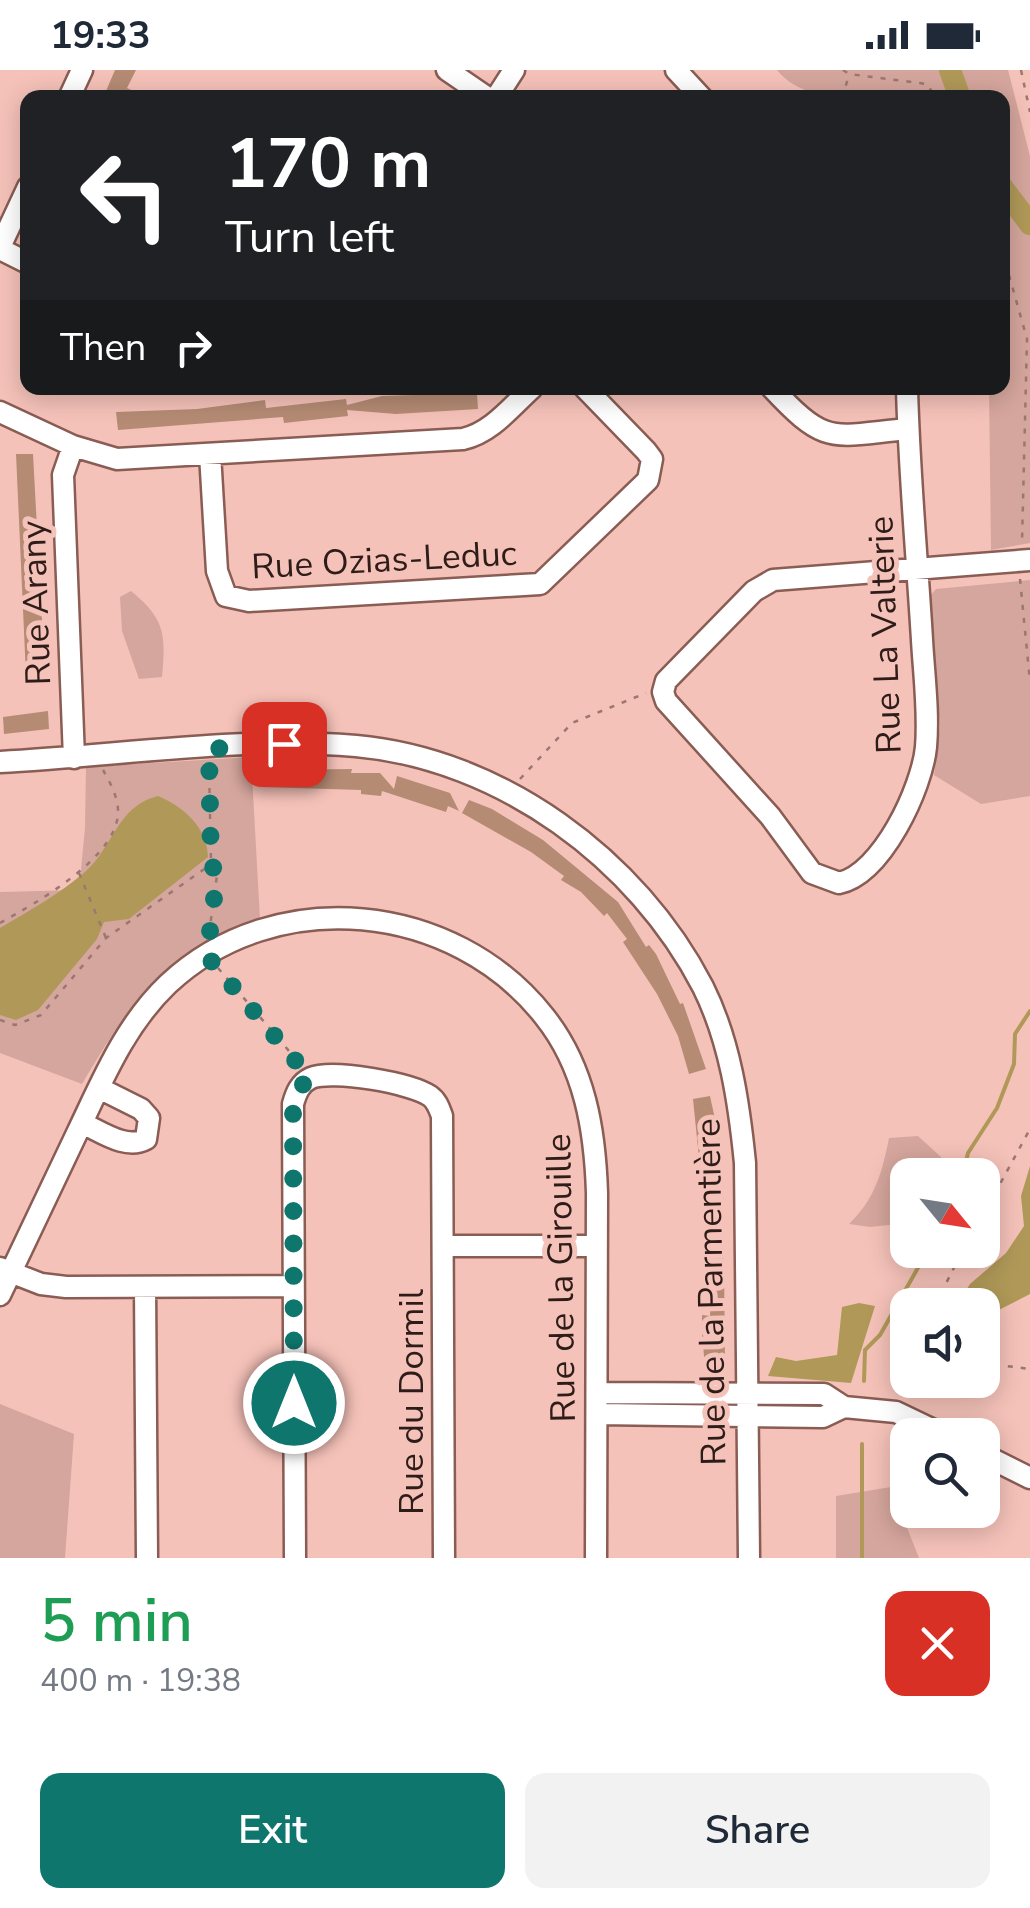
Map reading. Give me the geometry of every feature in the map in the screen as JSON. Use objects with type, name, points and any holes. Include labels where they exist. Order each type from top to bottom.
[{"type":"street","points":[[447,70],[476,90]]},
{"type":"street","points":[[676,70],[695,90]]},
{"type":"street","points":[[0,248],[20,205]]},
{"type":"street","points":[[0,412],[73,446],[116,459],[476,436],[524,395]]},
{"type":"street","name":"Rue Ozias-Leduc","points":[[210,454],[218,572],[226,596],[248,601],[526,586],[550,577],[638,492],[652,472],[652,460],[646,451],[592,395]]},
{"type":"street","points":[[779,395],[808,426],[824,433],[908,429]]},
{"type":"street","name":"Rue La Valterie","points":[[663,692],[674,710],[770,816],[812,872],[839,883],[863,873],[880,851],[920,778],[926,717],[906,395]]},
{"type":"street","name":"Rue Arany","points":[[73,446],[63,476],[85,758]]},
{"type":"street","points":[[663,692],[666,682],[754,591],[773,580],[1027,561]]},
{"type":"street","name":"Rue de la Parmentière","points":[[0,762],[284,744],[405,753],[466,772],[508,792],[588,845],[639,892],[704,989],[725,1046],[742,1124],[746,1162],[749,1558]]},
{"type":"street","name":"Rue de la Girouille","points":[[0,1295],[5,1271],[99,1088],[141,1012],[170,982],[207,956],[266,929],[344,916],[392,922],[432,935],[470,952],[514,984],[545,1016],[568,1053],[586,1100],[596,1146],[596,1558]]},
{"type":"street","points":[[295,1558],[293,1104],[298,1089],[310,1078]]},
{"type":"street","name":"Rue du Dormil","points":[[310,1078],[364,1078],[404,1086],[427,1094],[438,1103],[442,1116],[444,1558]]},
{"type":"street","points":[[82,1123],[125,1143],[136,1144],[146,1139],[149,1118],[141,1109],[99,1088]]},
{"type":"street","points":[[442,1246],[595,1246]]},
{"type":"street","points":[[5,1271],[66,1287],[293,1286]]},
{"type":"street","points":[[145,1287],[147,1558]]},
{"type":"street","points":[[598,1404],[748,1392],[824,1394],[844,1407],[896,1412],[909,1418]]},
{"type":"street","points":[[598,1404],[748,1416],[822,1417],[844,1407]]},
{"type":"street","points":[[1000,1463],[1030,1478]]},
{"type":"path","points":[[842,70],[927,84],[931,90]]},
{"type":"path","points":[[1021,70],[1030,112]]},
{"type":"path","points":[[845,90],[850,74]]},
{"type":"path","points":[[1010,278],[1027,339],[1027,561],[1020,578],[1030,682]]},
{"type":"path","points":[[508,792],[572,723],[638,693],[663,692]]},
{"type":"path","points":[[209,749],[211,864],[217,874],[207,956],[310,1078]]},
{"type":"path","points":[[0,923],[78,872],[112,837],[118,812],[112,786],[85,758]]},
{"type":"path","points":[[0,1020],[16,1025],[40,1015],[106,938],[211,864]]},
{"type":"path","points":[[78,872],[106,938]]},
{"type":"path","points":[[1000,1184],[1030,1128]]},
{"type":"path","points":[[1000,1366],[1030,1370]]},
{"type":"path","points":[[896,1412],[901,1398]]},
{"type":"shaded area","points":[[777,70],[1008,70],[1030,156],[1030,543],[991,550],[989,395],[1010,395],[1010,90],[806,90]]},
{"type":"shaded area","points":[[1030,580],[1030,796],[981,804],[934,775],[940,726],[929,597],[936,589]]},
{"type":"shaded area","points":[[131,591],[151,610],[161,628],[162,677],[139,679],[122,631],[120,597]]},
{"type":"shaded area","points":[[251,757],[260,919],[198,948],[154,983],[118,1027],[82,1084],[0,1053],[0,892],[79,890],[86,767]]},
{"type":"shaded area","points":[[158,796],[177,806],[199,827],[208,857],[129,919],[104,922],[97,939],[38,1010],[16,1020],[0,1015],[0,928],[85,872],[133,808]]},
{"type":"shaded area","points":[[918,1136],[941,1158],[890,1158],[890,1225],[849,1224],[876,1185],[889,1138]]},
{"type":"shaded area","points":[[1030,1166],[1030,1294],[1000,1309],[1000,1288],[968,1288],[989,1268],[1000,1268],[1000,1258],[1024,1226],[1021,1196]]},
{"type":"shaded area","points":[[859,1303],[875,1306],[851,1383],[768,1376],[776,1357],[796,1361],[837,1355],[842,1307]]},
{"type":"shaded area","points":[[0,1404],[74,1434],[65,1558],[0,1558]]},
{"type":"shaded area","points":[[890,1487],[890,1528],[907,1528],[919,1558],[836,1558],[836,1496]]},
{"type":"building","points":[[115,70],[136,70],[127,88],[131,90],[106,90]]},
{"type":"building","points":[[477,395],[478,409],[396,414],[347,410],[348,416],[284,423],[283,417],[118,430],[116,412],[197,409],[265,400],[266,408],[346,399],[347,405],[382,396]]},
{"type":"building","points":[[16,454],[33,454],[45,675],[26,676]]},
{"type":"building","points":[[48,711],[49,729],[4,734],[3,717]]},
{"type":"building","points":[[352,769],[351,773],[380,773],[394,789],[397,776],[450,793],[459,811],[448,806],[446,812],[382,791],[381,796],[361,794],[361,790],[262,787],[262,770]]},
{"type":"building","points":[[469,800],[492,809],[543,840],[618,902],[646,947],[649,945],[656,954],[680,1004],[683,1003],[706,1069],[689,1074],[678,1036],[657,994],[623,942],[627,939],[607,913],[604,916],[581,892],[561,880],[564,876],[531,852],[462,813]]},
{"type":"building","points":[[710,1096],[723,1156],[725,1366],[705,1367],[702,1315],[710,1316],[711,1294],[706,1294],[704,1168],[700,1168],[693,1099]]},
{"type":"waterway","points":[[950,70],[957,90]]},
{"type":"waterway","points":[[1010,198],[1030,224]]},
{"type":"waterway","points":[[967,1158],[997,1108],[1014,1064],[1015,1034],[1030,1011]]},
{"type":"waterway","points":[[864,1381],[865,1350],[880,1335],[918,1268]]},
{"type":"waterway","points":[[862,1444],[862,1558]]},
{"type":"route","points":[[284,744],[209,749],[211,864],[217,874],[207,956],[310,1078],[298,1089],[293,1104],[294,1403]]}]
